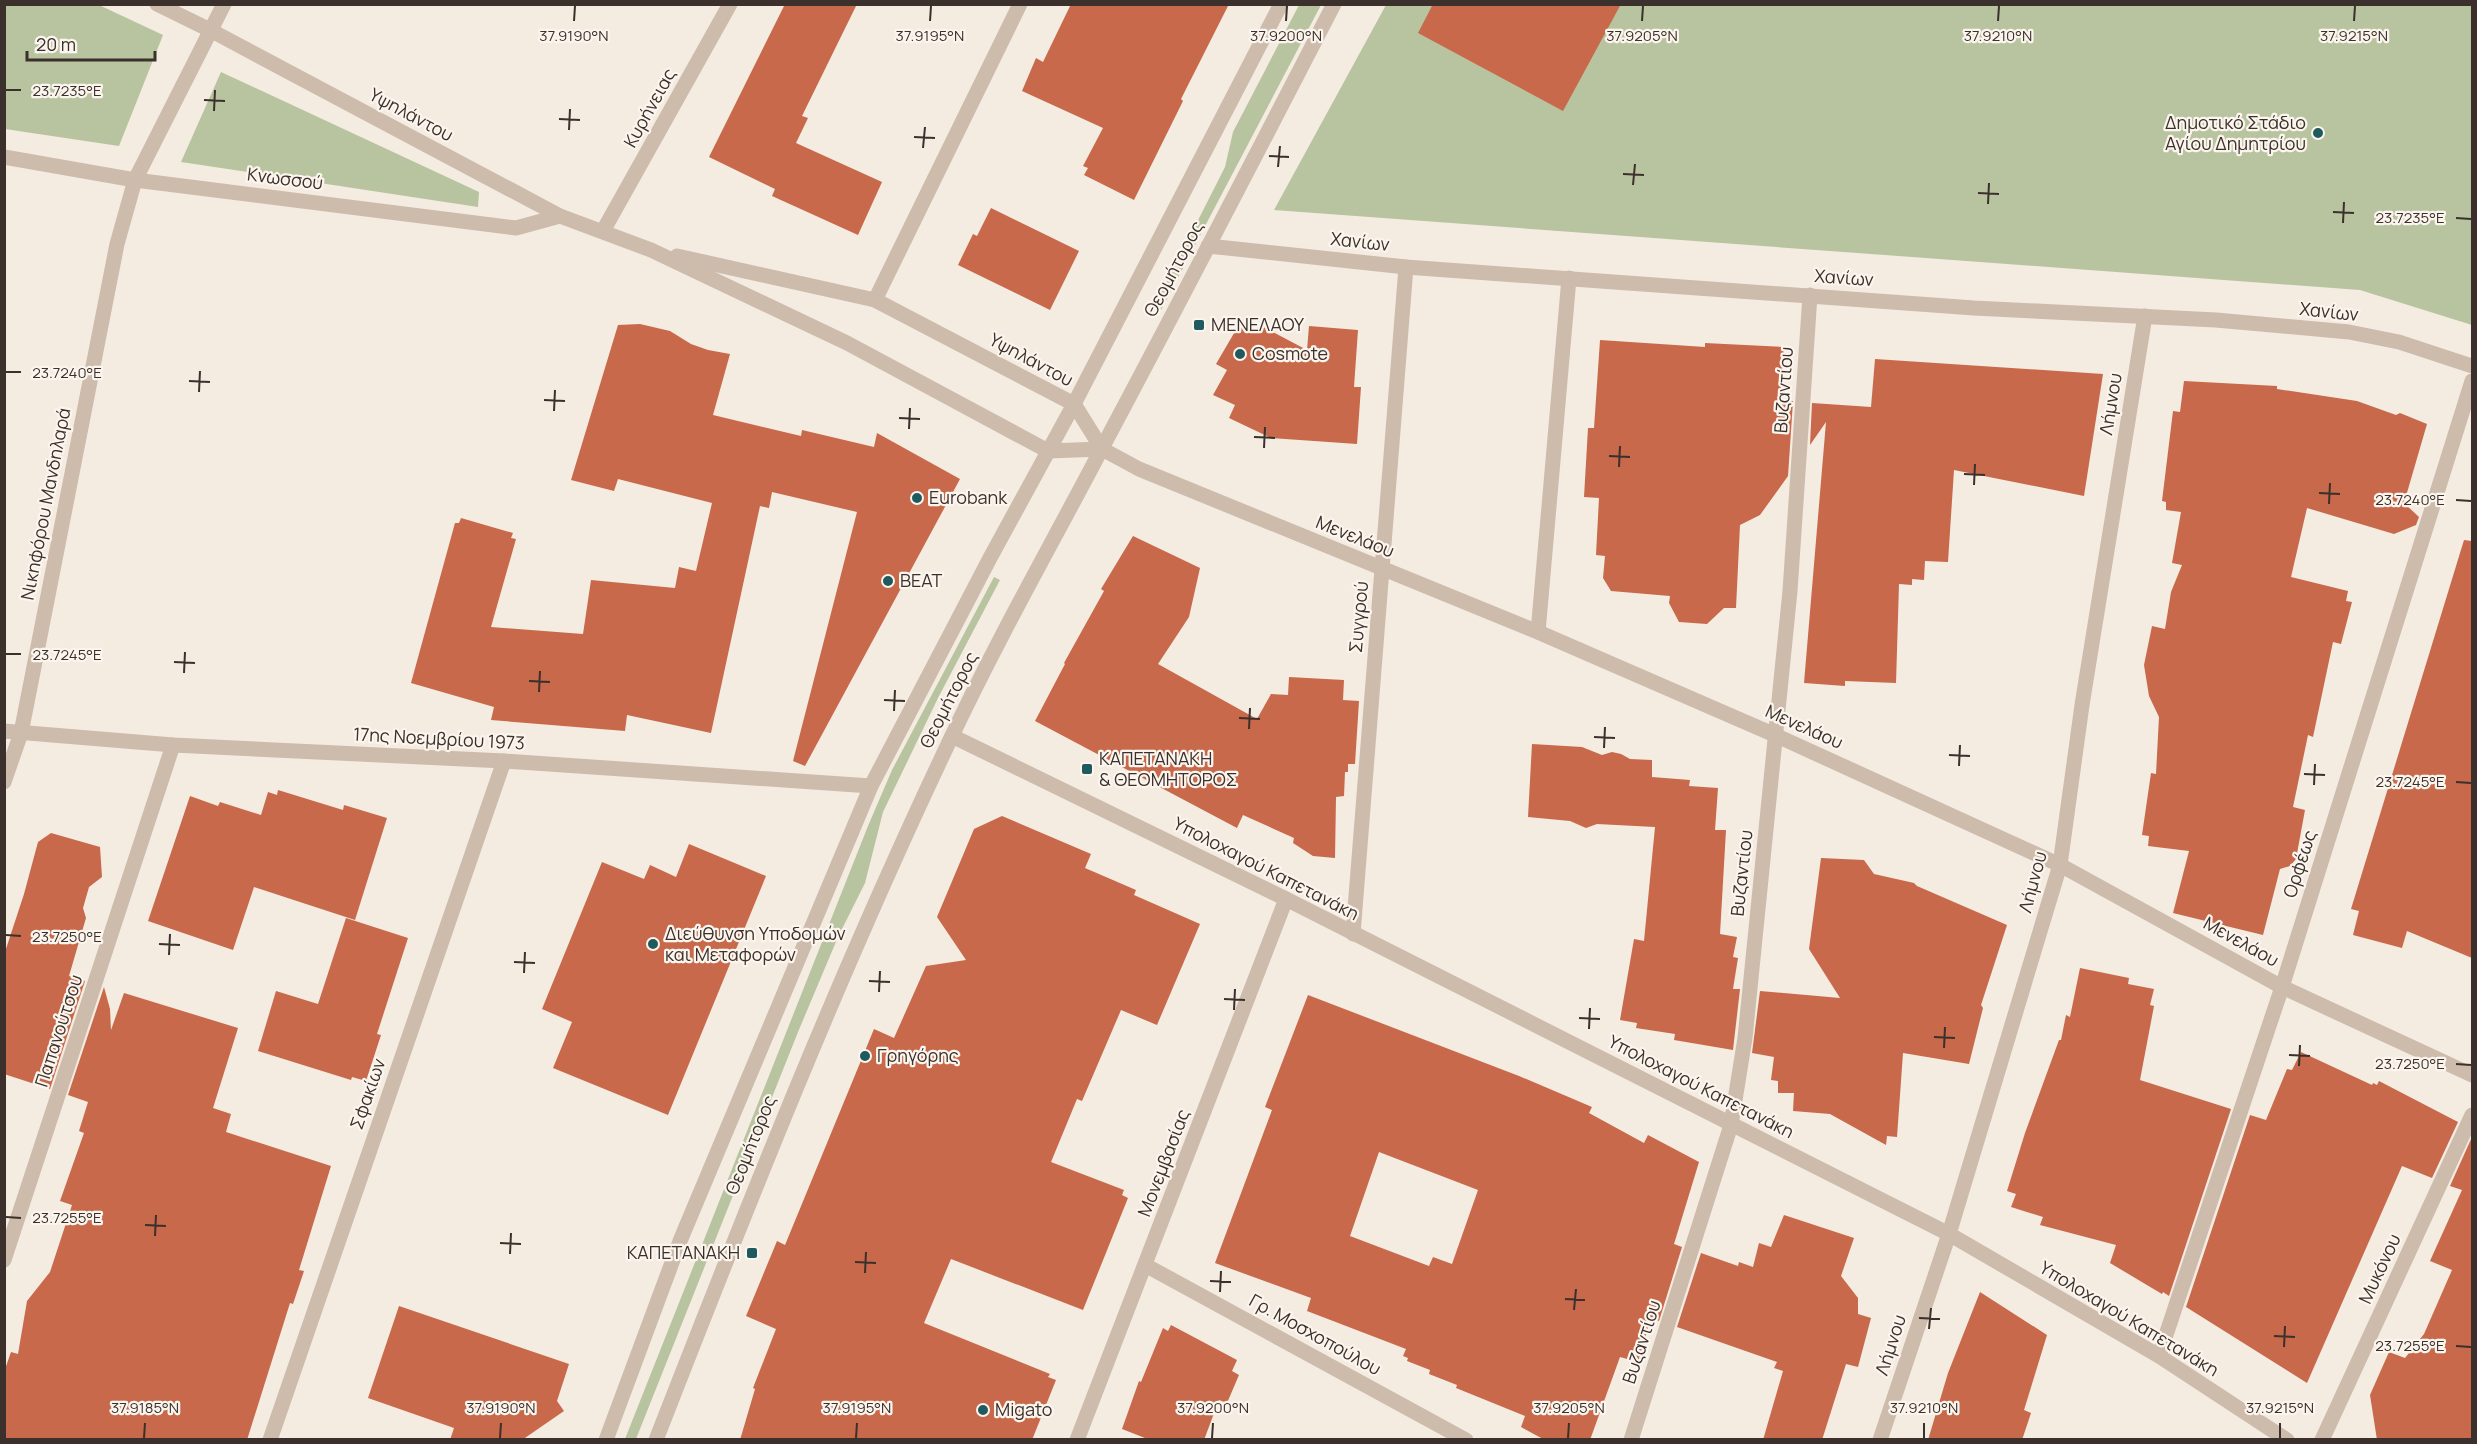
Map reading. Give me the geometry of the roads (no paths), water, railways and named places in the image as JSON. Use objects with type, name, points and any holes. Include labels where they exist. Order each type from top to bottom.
[{"type":"street","name":"Υψηλάντου","points":[[157,4],[560,216],[651,250],[847,344],[1048,451]]},
{"type":"street","name":"Νικηφόρου Μανδηλαρά","points":[[4,782],[21,733],[117,244],[135,180],[225,4]]},
{"type":"street","name":"Κυρήνειας","points":[[603,231],[730,4]]},
{"type":"street","points":[[875,300],[1020,4]]},
{"type":"street","name":"Θεομήτορος","points":[[606,1440],[680,1241],[871,786],[1074,404],[1281,4]]},
{"type":"street","name":"Θεομήτορος","points":[[656,1440],[772,1144],[876,898],[952,736],[1334,4]]},
{"type":"street","name":"Κνωσσού","points":[[4,157],[135,180],[516,228],[560,216]]},
{"type":"street","name":"Χανίων","points":[[1208,246],[1406,267],[1974,308],[2145,316],[2349,332],[2399,342],[2472,366]]},
{"type":"street","name":"Υψηλάντου","points":[[651,250],[875,300],[1074,404],[1102,449]]},
{"type":"street","name":"Συγγρού","points":[[1353,934],[1406,267]]},
{"type":"street","points":[[1538,632],[1569,278]]},
{"type":"street","name":"Βυζαντίου","points":[[1631,1440],[1731,1125],[1745,1038],[1790,591],[1810,295]]},
{"type":"street","name":"Λήμνου","points":[[1880,1440],[1949,1233],[2060,865],[2082,705],[2145,316]]},
{"type":"street","name":"Ορφέως","points":[[2159,1356],[2282,987],[2472,381]]},
{"type":"street","points":[[1048,451],[1102,449]]},
{"type":"street","name":"Μενελάου","points":[[1102,449],[1139,469],[1538,632],[1775,735],[2060,865],[2282,987],[2472,1076]]},
{"type":"street","name":"17ης Νοεμβρίου 1973","points":[[4,731],[173,745],[504,761],[871,786]]},
{"type":"street","name":"Υπολοχαγού Καπετανάκη","points":[[952,736],[1286,899],[1949,1233],[2159,1356],[2287,1440]]},
{"type":"street","name":"Παπανούτσου","points":[[4,1260],[173,745]]},
{"type":"street","name":"Σφακίων","points":[[270,1440],[504,761]]},
{"type":"street","name":"Μονεμβασίας","points":[[1077,1440],[1286,899]]},
{"type":"street","name":"Μυκόνου","points":[[2322,1440],[2472,1115]]},
{"type":"street","name":"Γρ. Μοσχοπούλου","points":[[1145,1265],[1466,1440]]},
{"type":"place","name":"Δημοτικό Στάδιο Αγίου Δημητρίου","points":[[2318,133]]},
{"type":"place","name":"ΜΕΝΕΛΑΟΥ","points":[[1199,325]]},
{"type":"place","name":"Cosmote","points":[[1240,354]]},
{"type":"place","name":"Eurobank","points":[[917,498]]},
{"type":"place","name":"ΒΕΑΤ","points":[[888,581]]},
{"type":"place","name":"ΚΑΠΕΤΑΝΑΚΗ & ΘΕΟΜΗΤΟΡΟΣ","points":[[1087,769]]},
{"type":"place","name":"Διεύθυνση Υποδομών και Μεταφορών","points":[[653,944]]},
{"type":"place","name":"Γρηγόρης","points":[[865,1056]]},
{"type":"place","name":"ΚΑΠΕΤΑΝΑΚΗ","points":[[752,1253]]},
{"type":"place","name":"Migato","points":[[983,1410]]}]
